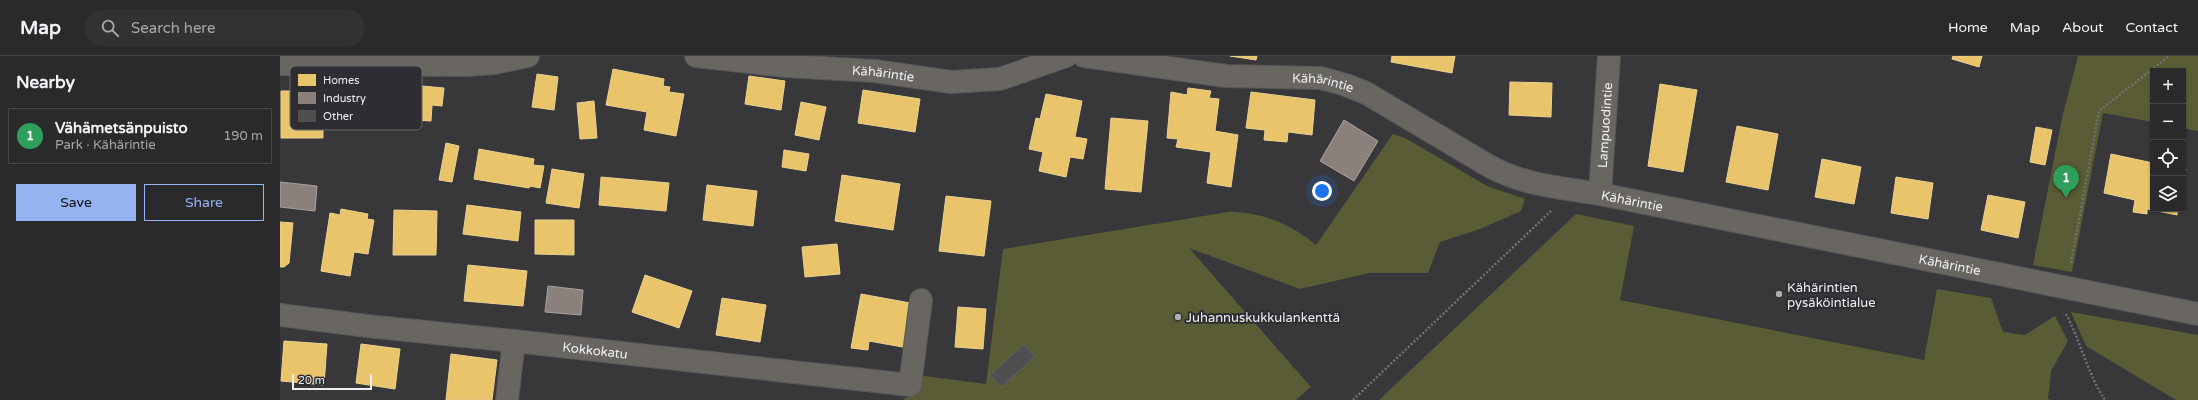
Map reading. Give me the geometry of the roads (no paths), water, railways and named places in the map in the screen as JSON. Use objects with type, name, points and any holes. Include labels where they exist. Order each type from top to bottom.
[{"type":"street","points":[[280,64],[468,66],[494,64],[528,56]]},
{"type":"street","name":"Kähärintie","points":[[696,56],[786,66],[875,71],[951,82],[1000,79],[1066,56]]},
{"type":"street","name":"Kähärintie","points":[[1084,56],[1226,76],[1321,78],[1346,85],[1366,93],[1505,175],[1522,181],[1600,194],[2198,314]]},
{"type":"street","name":"Lampuodintie","points":[[1600,194],[1609,56]]},
{"type":"street","name":"Kokkokatu","points":[[280,315],[367,326],[514,340],[910,385],[921,300]]},
{"type":"street","points":[[507,400],[514,340]]},
{"type":"place","name":"Vähämetsänpuisto","points":[[2066,198]]},
{"type":"place","name":"Kähärintien pysäköintialue","points":[[1779,294]]},
{"type":"place","name":"Juhannuskukkulankenttä","points":[[1178,317]]}]
